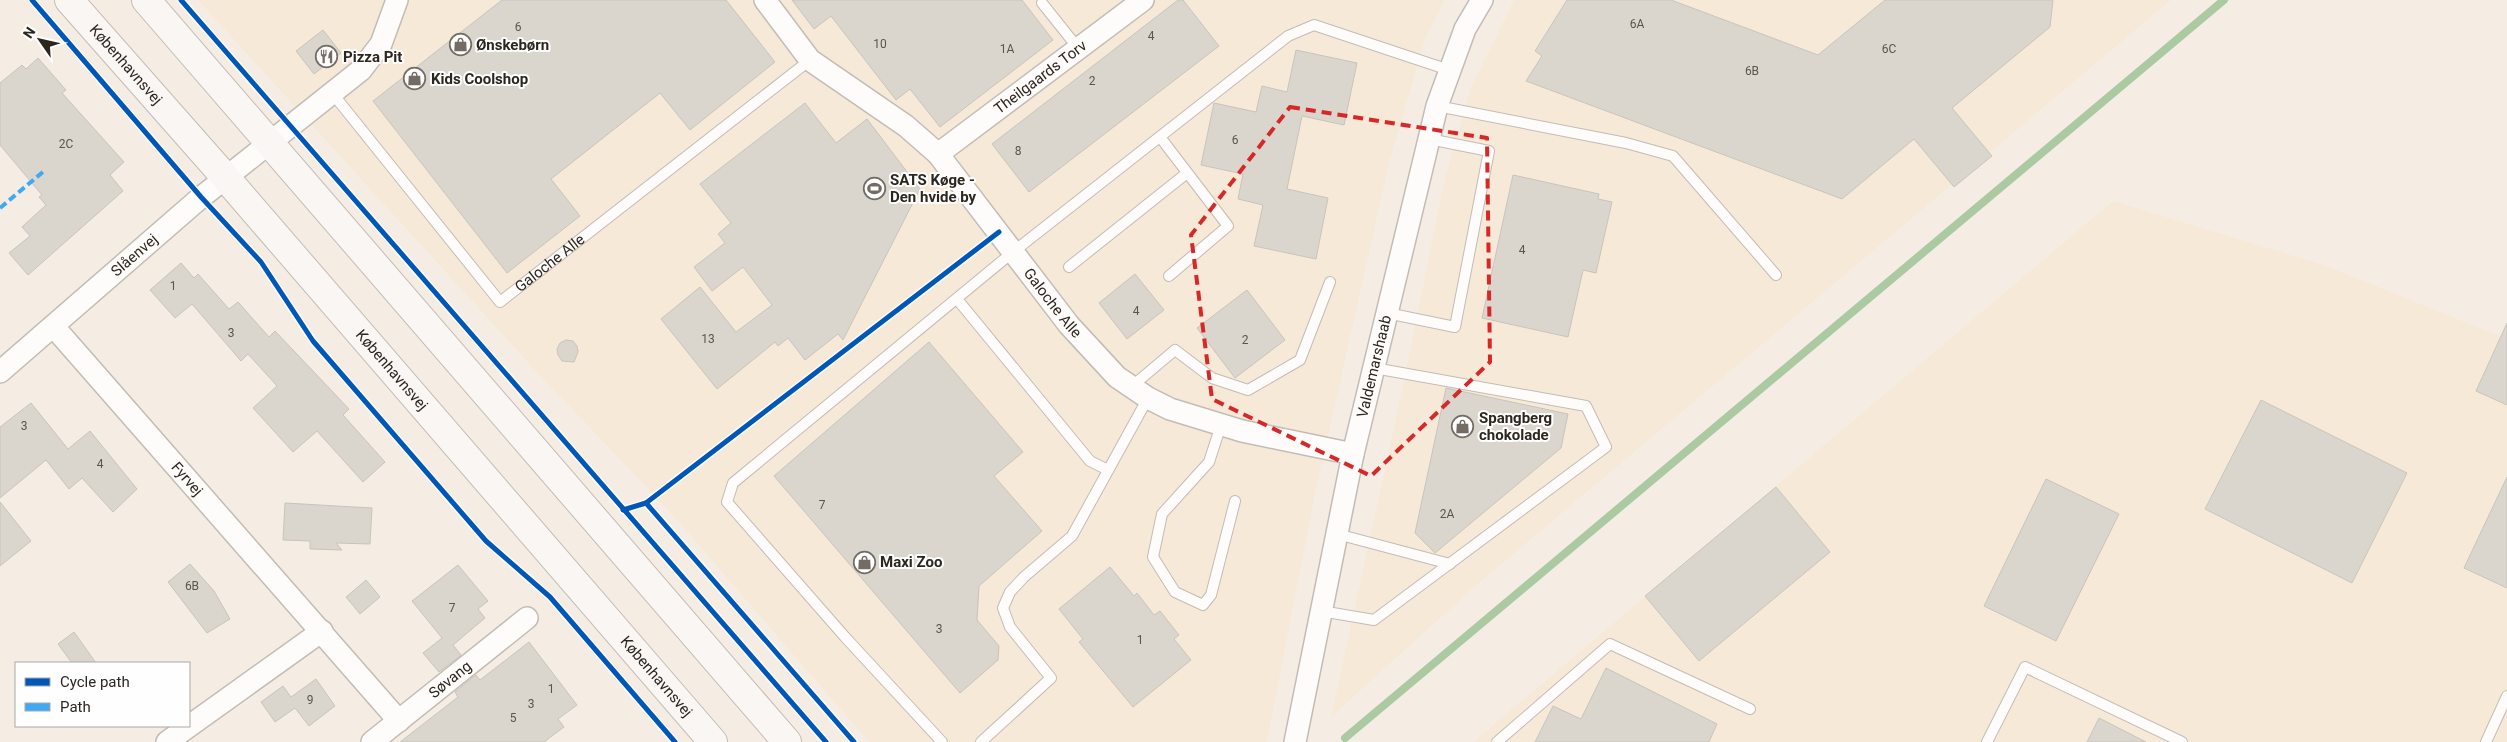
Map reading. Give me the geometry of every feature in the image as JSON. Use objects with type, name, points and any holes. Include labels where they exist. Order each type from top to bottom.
[{"type":"main road","name":"Københavnsvej","points":[[69,0],[226,178],[713,742]]},
{"type":"main road","points":[[146,0],[271,142],[787,742]]},
{"type":"street","name":"Slåenvej","points":[[0,372],[199,199],[362,70],[381,44],[397,0]]},
{"type":"street","name":"Galoche Alle","points":[[765,0],[810,60],[906,126],[938,154],[1069,325],[1118,377],[1139,393],[1170,409],[1220,425],[1353,454]]},
{"type":"street","name":"Valdemarshaab","points":[[1294,742],[1353,454],[1437,106],[1465,29],[1482,0]]},
{"type":"street","name":"Theilgaards Torv","points":[[938,154],[1078,48],[1131,3]]},
{"type":"street","name":"Fyrvej","points":[[54,327],[399,721]]},
{"type":"street","name":"Søvang","points":[[372,742],[527,618]]},
{"type":"street","points":[[190,726],[322,631]]},
{"type":"street","points":[[167,742],[188,727]]},
{"type":"lane","points":[[1042,3],[1078,48]]},
{"type":"lane","points":[[942,742],[845,637],[727,502],[733,483],[1013,252],[1288,36],[1314,25],[1449,70]]},
{"type":"lane","name":"Galoche Alle","points":[[333,94],[500,302],[810,60]]},
{"type":"lane","points":[[1437,106],[1626,143],[1673,156],[1776,275]]},
{"type":"lane","points":[[1160,137],[1228,226],[1169,276]]},
{"type":"lane","points":[[1387,314],[1455,327],[1490,151],[1429,139]]},
{"type":"lane","points":[[1069,267],[1187,173]]},
{"type":"lane","points":[[981,742],[1051,678],[1010,627],[1004,608],[1010,592],[1072,536],[1108,470],[1139,393],[1175,350],[1212,378],[1248,390],[1300,360],[1330,282]]},
{"type":"lane","points":[[957,299],[1090,461],[1108,470]]},
{"type":"lane","points":[[1321,611],[1374,620],[1606,448],[1586,406],[1374,368]]},
{"type":"lane","points":[[1220,425],[1209,462],[1162,514],[1154,557],[1176,592],[1203,605],[1211,596],[1235,501]]},
{"type":"lane","points":[[1337,534],[1450,564]]},
{"type":"lane","points":[[1497,742],[1610,644],[1750,709]]},
{"type":"lane","points":[[1987,742],[2025,667],[2182,742]]},
{"type":"lane","points":[[2486,742],[2507,696]]},
{"type":"highlighted area","points":[[1290,107],[1487,138],[1490,362],[1371,476],[1212,399],[1191,235]]},
{"type":"shaded area","points":[[198,0],[1445,0],[1425,39],[1389,164],[1315,494],[1267,742],[869,742],[670,512],[534,369]]},
{"type":"shaded area","points":[[1514,0],[2171,0],[1480,582],[1331,717],[1404,381],[1444,182],[1471,87]]},
{"type":"shaded area","points":[[2113,201],[2324,265],[2507,339],[2507,742],[1473,742]]},
{"type":"building","points":[[502,0],[726,0],[775,62],[690,130],[660,93],[551,179],[580,216],[507,273],[373,101]]},
{"type":"building","points":[[792,0],[1022,0],[1053,40],[940,127],[910,89],[896,100],[831,16],[814,29]]},
{"type":"building","points":[[1178,0],[1183,0],[1219,46],[1029,192],[992,144]]},
{"type":"building","points":[[1567,0],[1671,0],[1818,55],[1885,0],[2053,0],[2050,27],[1952,108],[1992,156],[1954,187],[1914,139],[1842,199],[1526,81],[1542,56],[1535,51]]},
{"type":"building","points":[[323,30],[341,53],[314,74],[296,51]]},
{"type":"building","points":[[1296,50],[1357,63],[1344,125],[1302,116],[1287,189],[1328,198],[1316,259],[1254,246],[1263,205],[1238,199],[1243,174],[1201,165],[1214,103],[1256,112],[1262,86],[1287,92]]},
{"type":"building","points":[[38,58],[66,90],[62,93],[124,162],[110,175],[123,191],[28,275],[9,253],[30,236],[22,227],[46,205],[39,197],[42,195],[0,145],[0,83],[22,65],[26,69]]},
{"type":"building","points":[[805,103],[836,143],[867,119],[920,189],[843,340],[838,334],[805,360],[788,338],[778,346],[775,342],[717,389],[661,319],[700,287],[736,332],[772,305],[743,267],[712,291],[694,267],[725,243],[718,234],[731,223],[700,184]]},
{"type":"building","points":[[1513,175],[1599,194],[1598,199],[1612,202],[1596,273],[1583,270],[1568,337],[1482,318]]},
{"type":"building","points":[[181,263],[194,278],[198,274],[229,309],[238,302],[269,337],[275,331],[349,409],[343,415],[385,462],[363,482],[317,431],[293,452],[253,408],[277,386],[248,354],[241,361],[192,304],[175,318],[150,290]]},
{"type":"building","points":[[1135,274],[1164,310],[1127,339],[1099,303]]},
{"type":"building","points":[[1247,290],[1285,340],[1235,378],[1197,328]]},
{"type":"building","points":[[2507,323],[2507,405],[2476,391]]},
{"type":"building","points":[[566,340],[573,341],[577,346],[578,352],[574,362],[562,361],[558,355],[557,349],[560,343]]},
{"type":"building","points":[[929,342],[1023,452],[994,476],[1042,531],[979,586],[977,620],[999,646],[998,660],[960,693],[774,476]]},
{"type":"building","points":[[1446,388],[1568,414],[1561,448],[1435,553],[1415,533]]},
{"type":"building","points":[[2261,400],[2407,473],[2352,583],[2205,509]]},
{"type":"building","points":[[31,403],[68,449],[90,431],[137,489],[113,512],[82,478],[69,489],[46,460],[0,498],[0,427]]},
{"type":"building","points":[[2507,477],[2507,588],[2464,568]]},
{"type":"building","points":[[2046,479],[2119,514],[2056,641],[1984,606]]},
{"type":"building","points":[[1776,487],[1830,552],[1699,661],[1645,596]]},
{"type":"building","points":[[0,502],[31,541],[0,566]]},
{"type":"building","points":[[285,503],[372,508],[370,544],[336,543],[342,550],[310,549],[310,541],[283,540]]},
{"type":"building","points":[[190,564],[214,591],[230,619],[207,633],[168,582]]},
{"type":"building","points":[[458,565],[488,601],[478,609],[485,618],[453,645],[461,655],[439,672],[423,653],[442,638],[412,601]]},
{"type":"building","points":[[1110,567],[1134,596],[1137,593],[1154,615],[1160,611],[1179,635],[1174,639],[1191,660],[1133,707],[1079,642],[1083,639],[1059,609]]},
{"type":"building","points":[[366,580],[380,597],[360,614],[346,597]]},
{"type":"building","points":[[74,632],[95,662],[71,662],[58,644]]},
{"type":"building","points":[[529,642],[577,705],[558,719],[564,727],[544,742],[400,742],[458,697],[455,692],[476,675],[480,680]]},
{"type":"building","points":[[1606,668],[1717,724],[1709,742],[1535,742],[1553,706],[1581,719]]},
{"type":"building","points":[[316,679],[335,706],[309,726],[295,708],[275,722],[261,702],[283,686],[291,697]]},
{"type":"building","points":[[2099,718],[2146,742],[2087,742]]},
{"type":"waterway","points":[[1345,738],[2224,0]]},
{"type":"marked path","points":[[0,208],[44,171]]},
{"type":"cycle path","points":[[32,0],[201,197],[261,262],[313,341],[486,541],[550,597],[675,742]]},
{"type":"cycle path","points":[[181,0],[826,742]]},
{"type":"cycle path","points":[[646,503],[999,232]]},
{"type":"cycle path","points":[[623,510],[646,503],[854,742]]},
{"type":"place","name":"Ønskebørn","points":[[460,45]]},
{"type":"place","name":"Pizza Pit","points":[[327,57]]},
{"type":"place","name":"Kids Coolshop","points":[[415,79]]},
{"type":"place","name":"SATS Køge - Den hvide by","points":[[874,189]]},
{"type":"place","name":"Spangberg chokolade","points":[[1463,427]]},
{"type":"place","name":"Maxi Zoo","points":[[864,562]]}]
